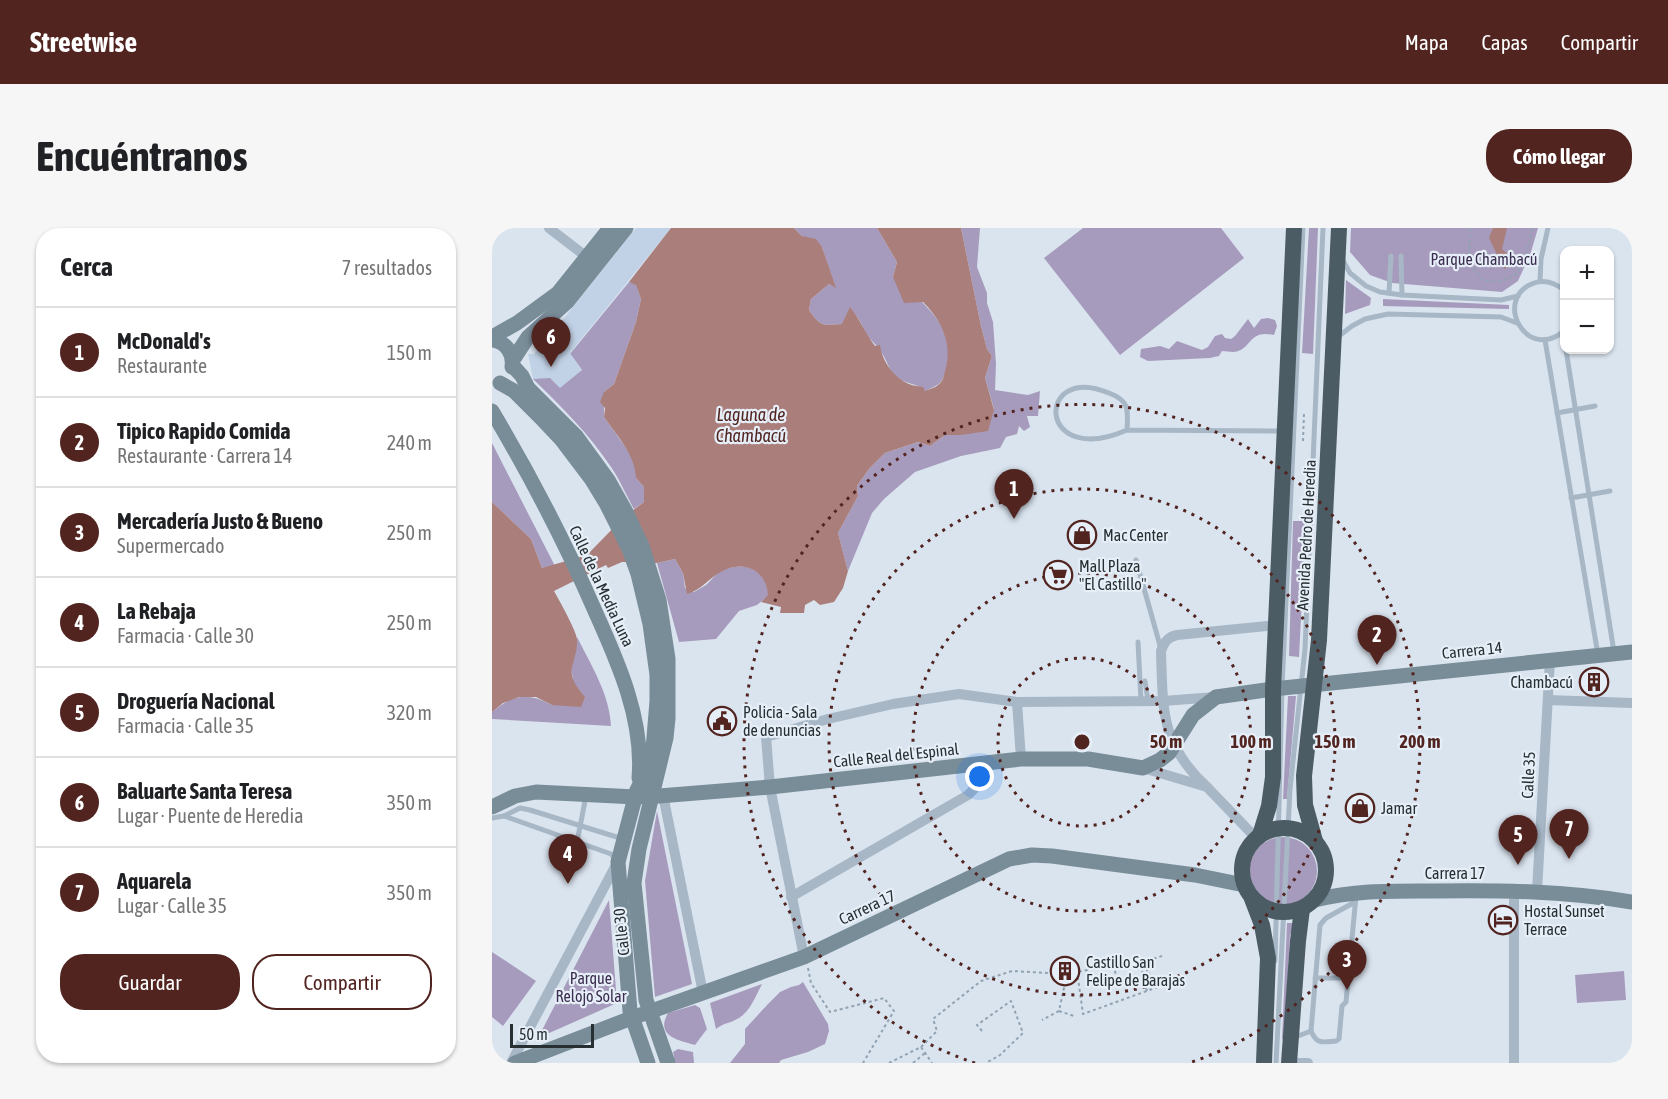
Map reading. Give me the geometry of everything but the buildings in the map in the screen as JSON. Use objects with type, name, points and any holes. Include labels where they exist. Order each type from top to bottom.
[{"type":"highway","name":"Avenida Pedro de Heredia","points":[[1248,891],[1241,873],[1243,860],[1248,848],[1258,837],[1272,791],[1277,689],[1273,626],[1294,228]]},
{"type":"highway","name":"Avenida Pedro de Heredia","points":[[1309,905],[1322,889],[1326,877],[1326,864],[1307,816],[1303,791],[1308,685],[1320,619],[1339,228]]},
{"type":"highway","points":[[1258,837],[1283,828],[1307,834],[1315,841]]},
{"type":"highway","points":[[1248,891],[1263,907],[1280,913],[1309,905]]},
{"type":"highway","points":[[1248,891],[1262,925],[1268,958],[1264,1063]]},
{"type":"highway","points":[[1289,1063],[1298,941],[1309,905]]},
{"type":"main road","points":[[492,339],[558,293],[610,228]]},
{"type":"main road","points":[[496,383],[508,376],[528,337],[567,302],[626,228]]},
{"type":"main road","points":[[492,339],[505,345],[511,352],[513,363],[522,376],[532,400]]},
{"type":"main road","points":[[496,383],[532,400],[576,436],[618,496],[642,546],[656,590],[666,638],[669,678],[661,732],[636,793]]},
{"type":"main road","name":"Calle de la Media Luna","points":[[492,411],[567,551],[615,658],[631,708],[639,753],[636,793]]},
{"type":"main road","name":"Carrera 14","points":[[1308,685],[1632,652]]},
{"type":"main road","points":[[1143,768],[1160,760],[1174,746],[1193,715],[1216,697],[1308,685]]},
{"type":"main road","name":"Calle 30","points":[[661,732],[658,796],[639,849],[634,883],[646,1000],[668,1063]]},
{"type":"main road","name":"Calle Real del Espinal","points":[[492,807],[525,794],[547,792],[636,793],[658,796],[770,787],[1021,759],[1088,759],[1143,768]]},
{"type":"main road","name":"Calle 30","points":[[636,793],[618,862],[630,1011],[648,1063]]},
{"type":"main road","name":"Carrera 17","points":[[513,1063],[804,957],[1009,859],[1032,855],[1195,875],[1248,891]]},
{"type":"main road","name":"Carrera 17","points":[[1309,905],[1356,897],[1514,890],[1594,896],[1632,902]]},
{"type":"street","points":[[549,228],[588,258]]},
{"type":"street","points":[[1161,651],[1166,641],[1177,635],[1273,626]]},
{"type":"street","name":"Calle Real del Espinal","points":[[1161,651],[1166,724],[1174,746],[1192,772],[1258,837]]},
{"type":"street","name":"Calle 35","points":[[1537,891],[1550,660]]},
{"type":"street","points":[[804,957],[770,787],[766,737],[828,719],[893,704],[959,694],[1017,702],[1163,701],[1216,697]]},
{"type":"street","points":[[1548,700],[1632,703]]},
{"type":"street","points":[[1017,702],[1021,759]]},
{"type":"street","name":"Calle Real del Espinal","points":[[1143,768],[1207,787]]},
{"type":"street","points":[[791,897],[968,795],[974,789]]},
{"type":"street","points":[[658,796],[703,993]]},
{"type":"street","points":[[513,1063],[618,862]]},
{"type":"street","points":[[1514,890],[1514,1063]]},
{"type":"street","points":[[1289,1063],[1308,1063]]},
{"type":"lane","points":[[1276,1063],[1283,828],[1277,689],[1303,228]]},
{"type":"lane","points":[[1283,828],[1308,685],[1305,649],[1323,228]]},
{"type":"lane","points":[[1540,281],[1542,252],[1548,228]]},
{"type":"lane","points":[[1338,246],[1350,273],[1366,286],[1389,293],[1501,300],[1518,296]]},
{"type":"lane","points":[[1389,293],[1391,256]]},
{"type":"lane","points":[[1401,256],[1402,295]]},
{"type":"lane","points":[[1517,323],[1515,305],[1523,289],[1540,281],[1549,282],[1560,288]]},
{"type":"lane","points":[[1333,342],[1352,326],[1365,319],[1388,314],[1501,317],[1517,323],[1528,336],[1545,340],[1560,334]]},
{"type":"lane","points":[[1545,340],[1572,498],[1606,655]]},
{"type":"lane","points":[[1567,354],[1588,495],[1606,655]]},
{"type":"lane","points":[[1127,430],[1128,408],[1126,404],[1104,391],[1073,389],[1061,396],[1057,404],[1057,419],[1064,432],[1071,436],[1093,438],[1127,430],[1284,431]]},
{"type":"lane","points":[[1557,413],[1595,406]]},
{"type":"lane","points":[[1275,474],[1282,456]]},
{"type":"lane","points":[[1572,498],[1610,491]]},
{"type":"lane","points":[[1273,626],[1274,509]]},
{"type":"lane","points":[[1136,560],[1161,651]]},
{"type":"lane","points":[[1138,642],[1144,701]]},
{"type":"lane","points":[[1144,701],[1145,681]]},
{"type":"lane","points":[[577,842],[586,794]]},
{"type":"lane","points":[[492,818],[504,816],[520,808],[624,840]]},
{"type":"lane","points":[[504,816],[611,854],[618,862]]},
{"type":"lane","points":[[1356,897],[1346,1002],[1342,1006],[1339,1039],[1320,1042],[1314,1039],[1311,1031],[1320,925],[1326,918],[1356,897]]},
{"type":"lane","points":[[1270,1063],[1280,913]]},
{"type":"lane","points":[[1316,978],[1348,978]]},
{"type":"lane","points":[[1291,1039],[1311,1031]]},
{"type":"path","points":[[1470,228],[1469,263],[1484,281],[1502,281],[1517,274],[1526,254],[1533,228]]},
{"type":"path","points":[[1302,447],[1304,414]]},
{"type":"path","points":[[889,1063],[921,1047],[937,1031],[933,1019],[981,981],[1011,970],[1067,974],[1113,965],[1122,969],[1162,956]]},
{"type":"path","points":[[804,957],[811,983],[830,1012],[884,998],[894,1011],[863,1063]]},
{"type":"path","points":[[1146,961],[1150,977]]},
{"type":"path","points":[[1113,965],[1120,987]]},
{"type":"path","points":[[1147,991],[1142,972],[1148,970]]},
{"type":"path","points":[[1077,971],[1083,1014],[1180,979]]},
{"type":"path","points":[[1059,1011],[1067,974]]},
{"type":"path","points":[[982,1031],[977,1025],[1011,1001],[1023,1033],[1000,1055],[986,1063]]},
{"type":"path","points":[[1042,1020],[1059,1011],[1074,1016]]},
{"type":"path","points":[[921,1047],[932,1063]]},
{"type":"path","points":[[913,1063],[925,1053]]},
{"type":"green space","points":[[794,228],[877,228],[897,262],[893,277],[933,314],[946,337],[947,364],[943,379],[938,384],[925,391],[919,386],[896,377],[850,308],[843,324],[827,325],[817,320],[809,310],[811,299],[829,284],[835,287],[822,247],[802,236]]},
{"type":"green space","points":[[961,228],[980,228],[977,267],[987,293],[987,303],[993,322],[995,390],[1028,395],[1040,391],[1038,416],[1027,416],[1030,427],[1024,431],[1019,426],[1017,434],[1006,437],[1000,448],[961,456],[915,472],[884,499],[872,513],[848,571],[838,533],[858,496],[857,486],[869,469],[885,453],[918,442],[930,446],[945,435],[961,435],[994,409],[985,378],[992,356],[987,349],[981,326]]},
{"type":"green space","points":[[1083,228],[1221,228],[1244,258],[1120,355],[1044,258]]},
{"type":"green space","points":[[1309,228],[1318,228],[1313,354],[1302,353]]},
{"type":"green space","name":"Parque Chambacú","points":[[1351,228],[1538,228],[1531,252],[1518,281],[1502,292],[1392,283],[1370,275],[1350,252]]},
{"type":"green space","points":[[1346,280],[1371,298],[1370,305],[1345,314]]},
{"type":"green space","points":[[629,282],[636,284],[641,299],[636,322],[614,384],[604,392],[604,417],[631,455],[636,468],[636,478],[644,487],[644,502],[634,509],[614,472],[594,443],[533,379],[582,370],[570,354]]},
{"type":"green space","points":[[1383,299],[1509,305],[1509,309],[1383,306]]},
{"type":"green space","points":[[1248,319],[1254,328],[1261,319],[1275,320],[1277,326],[1274,335],[1266,334],[1255,337],[1243,349],[1236,352],[1222,351],[1219,356],[1210,358],[1148,361],[1140,357],[1141,349],[1160,346],[1169,349],[1177,341],[1202,350],[1208,347],[1215,336],[1222,334],[1225,338],[1231,339]]},
{"type":"green space","points":[[492,443],[555,566],[542,568],[531,539],[492,502]]},
{"type":"green space","points":[[1293,521],[1306,521],[1299,657],[1289,656]]},
{"type":"green space","points":[[675,559],[683,573],[685,588],[694,592],[720,572],[729,568],[745,567],[752,569],[763,578],[769,595],[757,605],[739,611],[716,639],[679,642],[657,563]]},
{"type":"green space","points":[[577,637],[603,692],[611,726],[492,719],[492,712],[514,698],[535,698],[552,705],[574,685],[571,668]]},
{"type":"green space","points":[[1288,696],[1296,696],[1287,799],[1283,799]]},
{"type":"green space","points":[[657,811],[692,984],[655,997],[645,881]]},
{"type":"green space","points":[[1283,837],[1296,840],[1307,847],[1314,858],[1317,871],[1314,884],[1307,895],[1296,902],[1283,905],[1270,902],[1259,895],[1252,884],[1249,871],[1252,858],[1259,847],[1270,840]]},
{"type":"green space","name":"Parque Relojo Solar","points":[[609,900],[617,1003],[538,1038]]},
{"type":"green space","points":[[1287,923],[1296,923],[1290,935],[1285,1033],[1282,1040]]},
{"type":"green space","points":[[492,952],[536,981],[503,1026],[492,1017]]},
{"type":"green space","points":[[1624,971],[1626,1000],[1577,1003],[1575,975]]},
{"type":"green space","points":[[803,982],[828,1024],[829,1031],[825,1044],[781,1060],[779,1063],[730,1063],[745,1044],[745,1029],[780,992]]},
{"type":"green space","points":[[762,984],[746,1013],[716,1029],[710,1003]]},
{"type":"green space","points":[[695,1005],[700,1008],[707,1029],[695,1045],[670,1036],[664,1027],[668,1013]]},
{"type":"green space","points":[[678,1049],[693,1052],[694,1063],[675,1063],[673,1052]]},
{"type":"shaded area","points":[[636,228],[671,228],[570,353],[582,370],[560,388],[550,378],[533,379],[528,354],[534,354],[542,346]]},
{"type":"water","name":"Laguna de Chambacú","points":[[671,228],[794,228],[802,236],[816,239],[822,247],[836,288],[829,284],[811,299],[809,310],[813,316],[823,324],[842,324],[850,307],[875,346],[880,345],[883,357],[894,373],[909,384],[923,387],[925,391],[937,386],[943,379],[947,358],[944,332],[935,316],[923,302],[904,303],[893,277],[897,262],[877,228],[961,228],[981,326],[987,349],[992,356],[985,378],[994,410],[988,431],[945,435],[930,446],[918,442],[885,453],[869,469],[857,486],[858,496],[838,533],[848,571],[843,588],[834,602],[820,605],[814,600],[805,605],[804,613],[780,613],[781,607],[761,602],[768,595],[763,578],[757,572],[744,567],[727,569],[687,594],[683,573],[675,559],[657,563],[622,562],[608,568],[606,565],[554,591],[571,622],[577,639],[572,673],[573,680],[585,697],[581,707],[552,705],[536,697],[519,697],[503,703],[492,712],[492,502],[531,539],[542,568],[587,555],[624,517],[644,502],[644,487],[636,478],[629,453],[604,417],[605,408],[600,402],[604,392],[614,384],[636,322],[641,299],[636,285],[629,282]]},
{"type":"water","points":[[1493,228],[1507,228],[1502,249],[1517,262],[1504,269],[1489,238]]},
{"type":"place","name":"Baluarte Santa Teresa","points":[[551,367]]},
{"type":"place","name":"McDonald's","points":[[1014,519]]},
{"type":"place","name":"Mac Center","points":[[1082,535]]},
{"type":"place","name":"Mall Plaza \"El Castillo\"","points":[[1058,575]]},
{"type":"place","name":"Tipico Rapido Comida","points":[[1377,665]]},
{"type":"place","name":"Chambacú","points":[[1594,682]]},
{"type":"place","name":"Policia - Sala de denuncias","points":[[722,721]]},
{"type":"place","name":"Jamar","points":[[1360,808]]},
{"type":"place","name":"Aquarela","points":[[1569,859]]},
{"type":"place","name":"Droguería Nacional","points":[[1518,865]]},
{"type":"place","name":"La Rebaja","points":[[568,884]]},
{"type":"place","name":"Hostal Sunset Terrace","points":[[1503,920]]},
{"type":"place","name":"Castillo San Felipe de Barajas","points":[[1065,971]]},
{"type":"place","name":"Mercadería Justo & Bueno","points":[[1347,990]]}]
